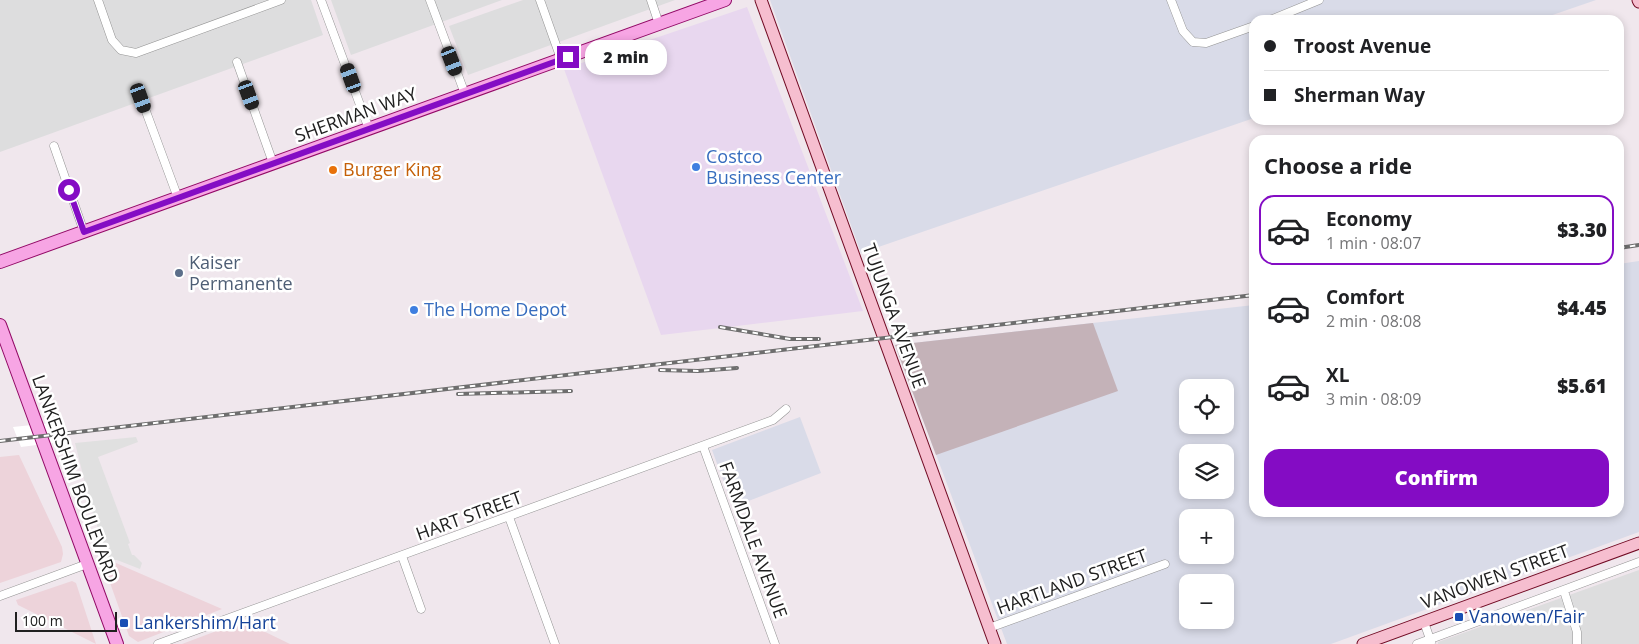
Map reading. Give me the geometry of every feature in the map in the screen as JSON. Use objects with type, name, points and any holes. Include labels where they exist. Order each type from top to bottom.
[{"type":"main road","name":"SHERMAN WAY","points":[[0,262],[724,0]]},
{"type":"main road","name":"LANKERSHIM BOULEVARD","points":[[0,325],[117,644]]},
{"type":"street","points":[[98,0],[112,40],[121,50],[136,52],[281,0]]},
{"type":"street","points":[[321,0],[369,129]]},
{"type":"street","points":[[430,0],[465,94]]},
{"type":"street","points":[[540,0],[561,59]]},
{"type":"street","points":[[651,0],[659,24]]},
{"type":"street","name":"TUJUNGA AVENUE","points":[[760,0],[994,644]]},
{"type":"street","points":[[1171,0],[1183,31],[1193,42],[1206,43],[1249,28]]},
{"type":"street","points":[[1282,15],[1319,0]]},
{"type":"street","points":[[237,62],[274,163]]},
{"type":"street","points":[[141,98],[178,198]]},
{"type":"street","points":[[54,146],[84,232]]},
{"type":"street","name":"HART STREET","points":[[158,644],[773,420],[786,409]]},
{"type":"street","name":"FARMDALE AVENUE","points":[[703,446],[775,644]]},
{"type":"street","points":[[509,517],[555,644]]},
{"type":"street","name":"VANOWEN STREET","points":[[1363,644],[1639,544]]},
{"type":"street","points":[[402,556],[421,609]]},
{"type":"street","name":"VANOWEN STREET","points":[[1417,644],[1431,642],[1639,562]]},
{"type":"street","points":[[0,596],[87,564]]},
{"type":"street","name":"HARTLAND STREET","points":[[989,628],[1165,564]]},
{"type":"street","points":[[1564,591],[1577,632],[1577,644]]},
{"type":"street","points":[[1424,622],[1431,642]]},
{"type":"shaded area","points":[[0,0],[311,0],[323,35],[0,152]]},
{"type":"shaded area","points":[[331,0],[502,0],[351,55]]},
{"type":"shaded area","points":[[523,0],[675,0],[468,75],[449,26]]},
{"type":"shaded area","points":[[770,0],[1596,0],[1552,15],[1249,15],[1249,120],[861,253]]},
{"type":"shaded area","points":[[747,7],[863,311],[661,335],[564,69]]},
{"type":"shaded area","points":[[1639,261],[1639,532],[1331,644],[1007,644],[895,345],[1249,306],[1249,517],[1624,517],[1624,263]]},
{"type":"shaded area","points":[[1093,323],[1118,391],[936,455],[895,345]]},
{"type":"shaded area","points":[[800,417],[821,473],[733,507],[712,450]]},
{"type":"shaded area","points":[[136,437],[138,442],[98,457],[130,543],[128,544],[132,555],[142,563],[140,569],[117,560],[109,560],[92,511],[75,443]]},
{"type":"shaded area","points":[[19,455],[62,547],[63,554],[61,562],[0,583],[0,457]]},
{"type":"shaded area","points":[[109,560],[222,609],[138,642],[129,636],[104,566]]},
{"type":"shaded area","points":[[1639,570],[1639,644],[1438,644],[1438,642]]},
{"type":"shaded area","points":[[72,581],[76,583],[96,644],[18,605],[16,600]]},
{"type":"shaded area","points":[[243,621],[290,644],[182,644]]},
{"type":"pier","points":[[60,422],[68,441],[21,447],[13,427]]},
{"type":"railway","points":[[1624,247],[1639,245]]},
{"type":"railway","points":[[0,441],[1249,296]]},
{"type":"railway","points":[[720,327],[790,339],[819,339]]},
{"type":"railway","points":[[660,370],[698,371],[737,368]]},
{"type":"railway","points":[[458,394],[571,391]]},
{"type":"place","name":"Costco Business Center","points":[[696,167]]},
{"type":"place","name":"Burger King","points":[[333,170]]},
{"type":"place","name":"Kaiser Permanente","points":[[179,273]]},
{"type":"place","name":"The Home Depot","points":[[414,310]]},
{"type":"place","name":"Vanowen/Fair","points":[[1459,617]]},
{"type":"place","name":"Lankershim/Hart","points":[[124,623]]},
{"type":"route","points":[[69,190],[84,232],[568,57]]}]
